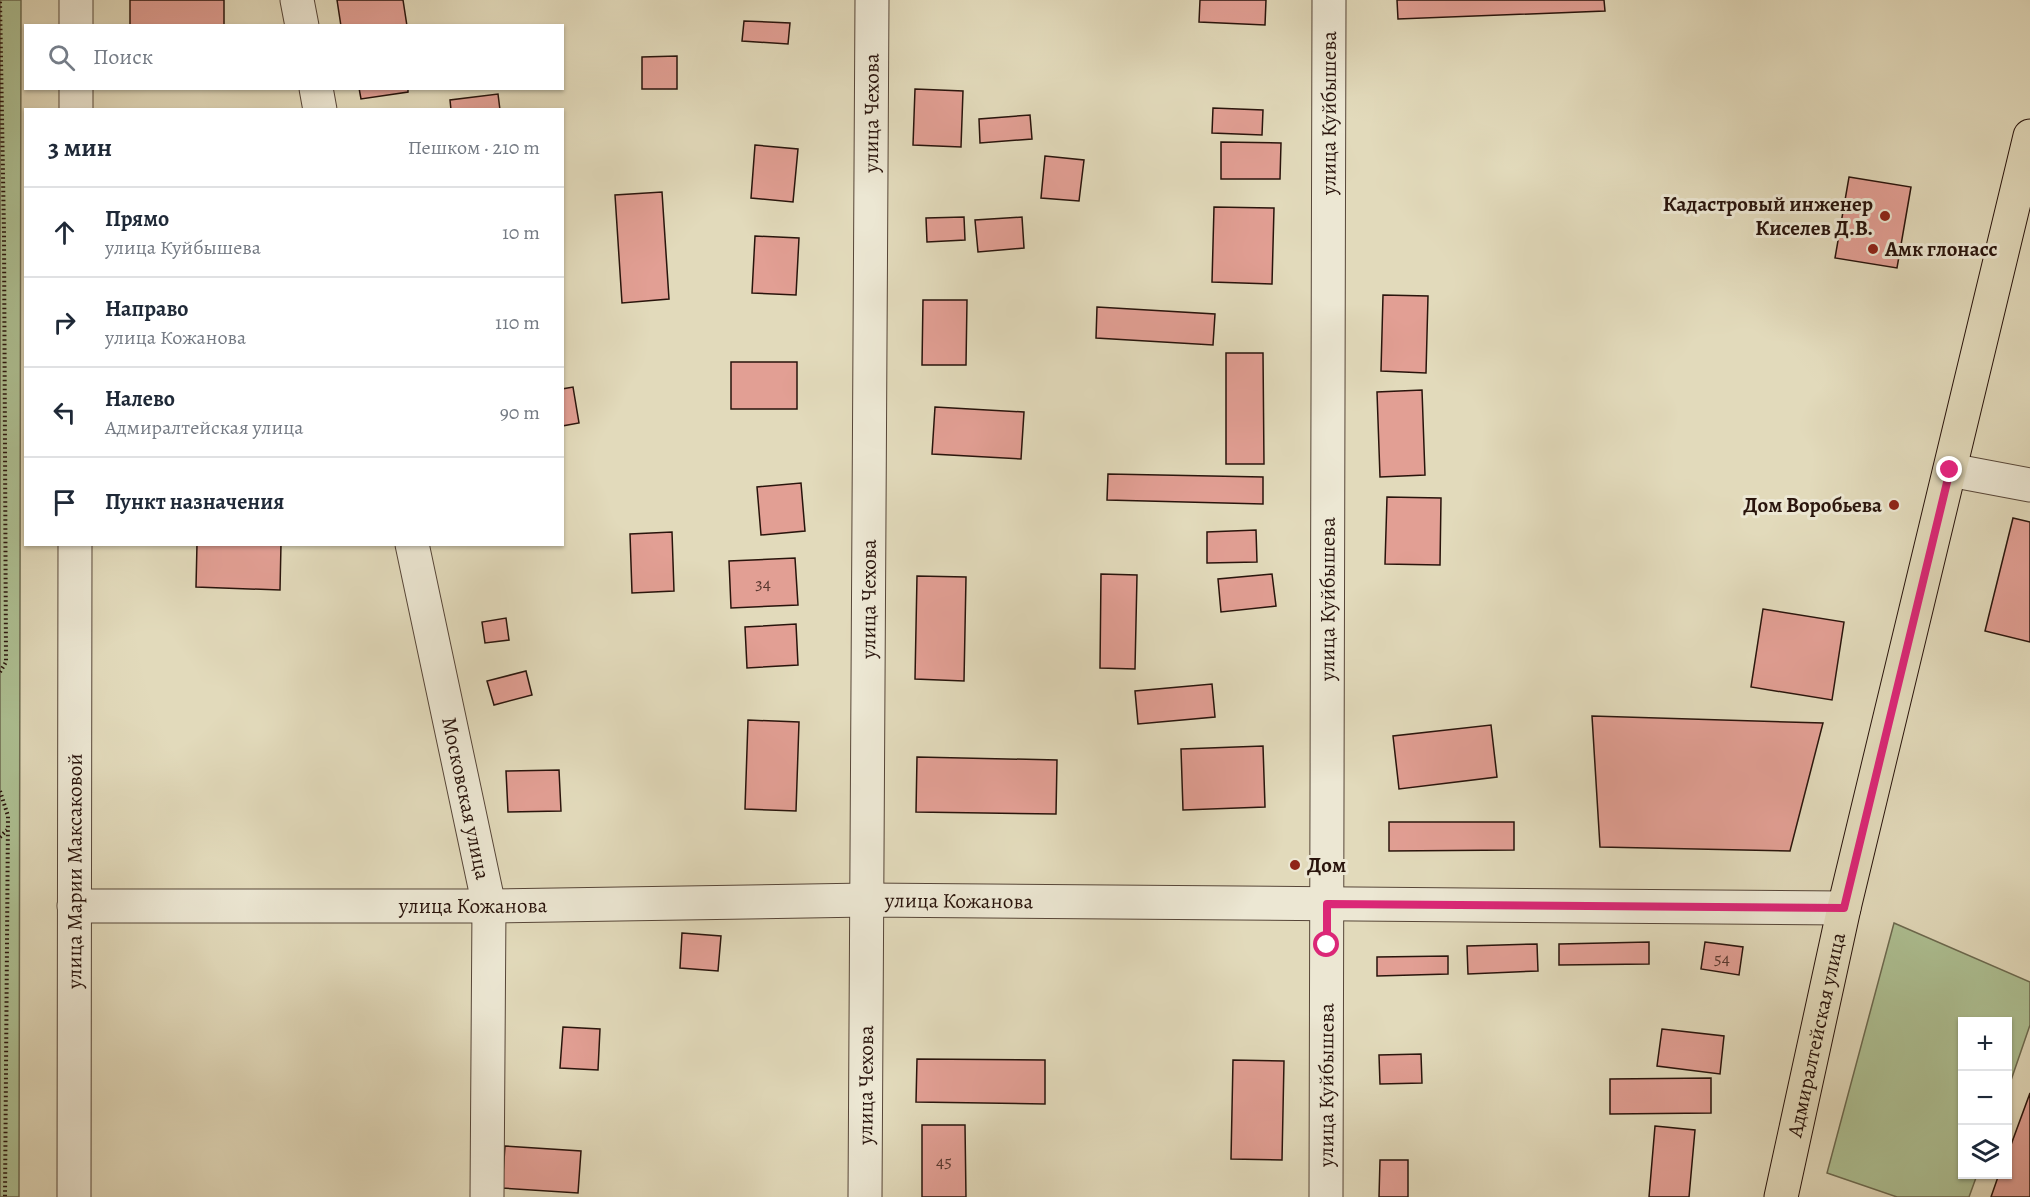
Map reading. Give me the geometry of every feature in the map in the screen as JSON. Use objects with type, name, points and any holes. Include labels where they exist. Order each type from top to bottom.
[{"type":"main road","name":"Адмиралтейская улица","points":[[1781,1197],[1844,908],[2030,136]]},
{"type":"street","points":[[76,0],[76,24]]},
{"type":"street","points":[[297,0],[302,24]]},
{"type":"street","name":"улица Чехова","points":[[865,1197],[872,0]]},
{"type":"street","name":"улица Куйбышева","points":[[1326,1197],[1329,0]]},
{"type":"street","points":[[76,90],[76,108]]},
{"type":"street","points":[[316,90],[320,108]]},
{"type":"street","points":[[1950,470],[2030,486]]},
{"type":"street","name":"улица Марии Максаковой","points":[[74,1197],[75,546]]},
{"type":"street","name":"Московская улица","points":[[412,546],[489,906],[487,1197]]},
{"type":"street","name":"улица Кожанова","points":[[74,906],[489,906],[867,900],[1844,908]]},
{"type":"path","points":[[0,0],[6,662],[0,672]]},
{"type":"path","points":[[0,441],[4,448]]},
{"type":"path","points":[[0,791],[8,816],[4,1197]]},
{"type":"path","points":[[0,837],[8,829]]},
{"type":"green space","points":[[0,0],[21,0],[19,1197],[0,1197]]},
{"type":"green space","points":[[1894,923],[2030,982],[2030,1025],[2012,1077],[2012,1017],[1958,1017],[1958,1179],[1976,1179],[1969,1197],[1897,1197],[1827,1173]]},
{"type":"building","points":[[130,0],[224,0],[224,24],[130,24]]},
{"type":"building","points":[[337,0],[403,0],[407,24],[341,24]]},
{"type":"building","points":[[1200,0],[1266,0],[1265,25],[1199,22]]},
{"type":"building","points":[[1397,0],[1604,0],[1605,11],[1398,19]]},
{"type":"building","points":[[744,21],[790,23],[788,44],[742,41]]},
{"type":"building","points":[[677,56],[677,89],[642,89],[642,57]]},
{"type":"building","points":[[915,89],[963,91],[961,147],[913,145]]},
{"type":"building","points":[[359,90],[408,90],[408,92],[361,99]]},
{"type":"building","points":[[498,94],[500,108],[451,108],[450,100]]},
{"type":"building","points":[[1213,108],[1263,110],[1262,135],[1212,133]]},
{"type":"building","points":[[1030,115],[1032,139],[980,143],[979,119]]},
{"type":"building","points":[[1221,142],[1281,143],[1280,179],[1221,179]]},
{"type":"building","points":[[755,145],[798,149],[793,202],[751,198]]},
{"type":"building","points":[[1045,156],[1084,160],[1079,201],[1041,198]]},
{"type":"building","points":[[1849,177],[1911,187],[1897,268],[1835,258]]},
{"type":"building","points":[[662,192],[669,299],[622,303],[615,195]]},
{"type":"building","points":[[1214,207],[1274,208],[1272,284],[1212,282]]},
{"type":"building","points":[[964,217],[965,240],[927,242],[926,218]]},
{"type":"building","points":[[1022,217],[1024,248],[978,252],[975,220]]},
{"type":"building","points":[[755,236],[799,238],[796,295],[752,293]]},
{"type":"building","points":[[1383,295],[1428,296],[1426,373],[1381,371]]},
{"type":"building","points":[[923,300],[967,300],[966,365],[922,365]]},
{"type":"building","points":[[1097,307],[1215,314],[1213,345],[1096,338]]},
{"type":"building","points":[[1226,353],[1263,353],[1264,464],[1226,464]]},
{"type":"building","points":[[731,362],[797,362],[797,409],[731,409]]},
{"type":"building","points":[[573,387],[579,423],[564,426],[564,389]]},
{"type":"building","points":[[1422,390],[1425,475],[1380,477],[1377,392]]},
{"type":"building","points":[[935,407],[1024,412],[1021,459],[932,454]]},
{"type":"building","points":[[1108,474],[1263,477],[1263,504],[1107,500]]},
{"type":"building","points":[[801,483],[805,531],[761,535],[757,487]]},
{"type":"building","points":[[1387,497],[1441,498],[1440,565],[1385,564]]},
{"type":"building","points":[[2013,518],[2030,522],[2030,642],[1985,631]]},
{"type":"building","points":[[1256,530],[1257,562],[1207,563],[1207,532]]},
{"type":"building","points":[[672,532],[674,591],[632,593],[630,534]]},
{"type":"building","points":[[197,546],[281,546],[280,590],[196,587]]},
{"type":"building","points":[[795,558],[798,605],[731,608],[729,561]]},
{"type":"building","points":[[1101,574],[1137,575],[1135,669],[1100,668]]},
{"type":"building","points":[[1272,574],[1276,606],[1221,612],[1218,579]]},
{"type":"building","points":[[917,576],[966,577],[964,681],[915,679]]},
{"type":"building","points":[[1763,609],[1844,622],[1832,700],[1751,687]]},
{"type":"building","points":[[506,618],[509,640],[485,643],[482,622]]},
{"type":"building","points":[[796,624],[798,665],[747,668],[745,627]]},
{"type":"building","points":[[526,671],[532,695],[494,705],[487,681]]},
{"type":"building","points":[[1212,684],[1215,717],[1138,724],[1135,691]]},
{"type":"building","points":[[1592,716],[1823,723],[1790,851],[1600,847]]},
{"type":"building","points":[[748,720],[799,722],[796,811],[745,809]]},
{"type":"building","points":[[1491,725],[1497,777],[1399,789],[1393,736]]},
{"type":"building","points":[[1263,746],[1265,807],[1183,810],[1181,749]]},
{"type":"building","points":[[917,757],[1057,760],[1056,814],[916,812]]},
{"type":"building","points":[[559,770],[561,811],[508,812],[506,771]]},
{"type":"building","points":[[1389,822],[1514,822],[1514,850],[1389,851]]},
{"type":"building","points":[[682,933],[721,936],[718,971],[680,968]]},
{"type":"building","points":[[1649,942],[1649,964],[1559,965],[1559,944]]},
{"type":"building","points":[[1705,942],[1743,947],[1739,975],[1701,969]]},
{"type":"building","points":[[1537,944],[1538,971],[1468,974],[1467,946]]},
{"type":"building","points":[[1448,956],[1448,974],[1377,976],[1377,957]]},
{"type":"building","points":[[563,1027],[600,1029],[598,1070],[560,1068]]},
{"type":"building","points":[[1662,1029],[1724,1036],[1720,1074],[1657,1066]]},
{"type":"building","points":[[1421,1054],[1422,1083],[1380,1084],[1379,1055]]},
{"type":"building","points":[[917,1059],[1045,1060],[1045,1104],[916,1102]]},
{"type":"building","points":[[1233,1060],[1284,1061],[1282,1160],[1231,1159]]},
{"type":"building","points":[[1711,1078],[1711,1113],[1610,1114],[1610,1079]]},
{"type":"building","points":[[2030,1093],[2030,1197],[1991,1197],[1997,1179],[2012,1179],[2012,1142]]},
{"type":"building","points":[[922,1125],[965,1125],[966,1197],[922,1197]]},
{"type":"building","points":[[1655,1126],[1695,1130],[1689,1197],[1649,1197]]},
{"type":"building","points":[[505,1146],[581,1151],[578,1193],[502,1188]]},
{"type":"building","points":[[1380,1160],[1408,1160],[1408,1197],[1379,1197]]},
{"type":"place","name":"Кадастровый инженер Киселев Д.В.","points":[[1885,216]]},
{"type":"place","name":"Амк глонасс","points":[[1873,249]]},
{"type":"place","name":"Дом Воробьева","points":[[1894,505]]},
{"type":"place","name":"Дом","points":[[1295,865]]},
{"type":"route","points":[[1327,945],[1327,904],[1844,908],[1950,470]]}]
